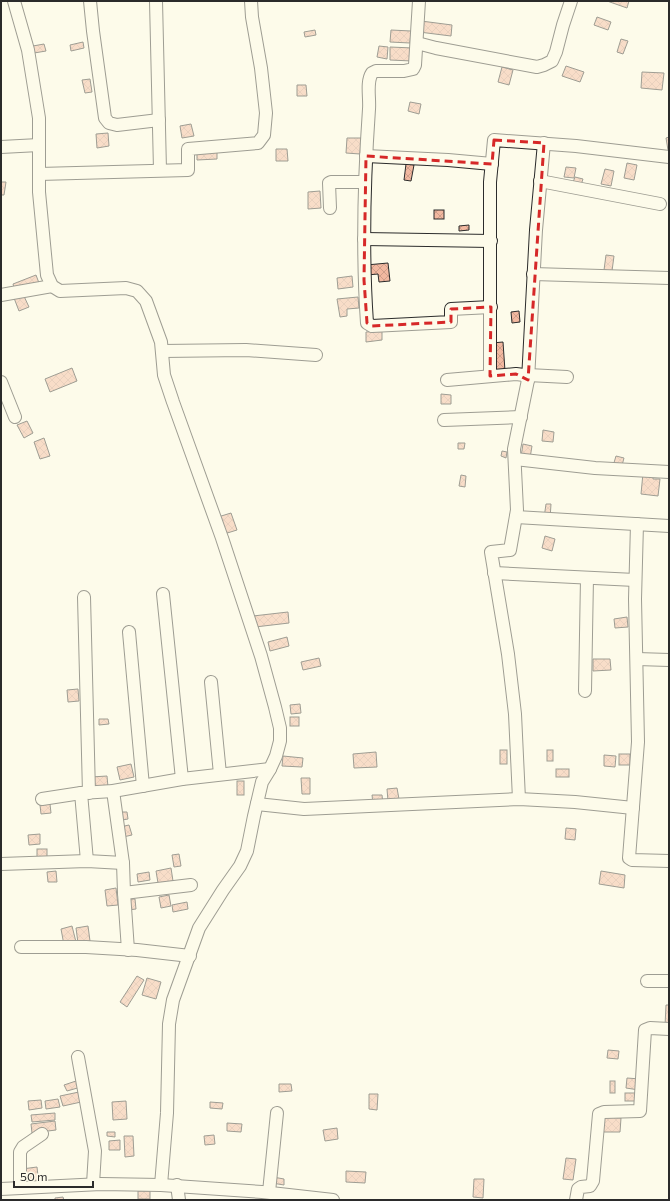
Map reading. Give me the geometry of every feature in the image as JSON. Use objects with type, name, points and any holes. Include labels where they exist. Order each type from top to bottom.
[{"type":"street","points":[[14,1],[28,50],[39,118],[39,192],[47,275],[52,286],[60,291],[126,288],[137,291],[146,300],[161,342],[164,375],[172,402],[222,538],[261,656],[276,707],[280,728],[280,741],[276,756],[262,782],[247,851],[240,866],[199,928],[173,1000],[170,1024],[167,1113],[161,1184]]},
{"type":"street","points":[[90,1],[105,118],[109,123],[117,125],[159,120]]},
{"type":"street","points":[[156,1],[160,170]]},
{"type":"street","points":[[39,174],[188,170],[188,149],[258,144],[264,135],[266,113],[251,1]]},
{"type":"street","points":[[419,1],[417,43],[415,65],[413,69],[404,71],[376,71],[370,76],[364,239],[364,280],[367,323],[372,326],[451,322],[451,309],[491,307]]},
{"type":"street","points":[[417,43],[537,67],[552,61],[571,1]]},
{"type":"street","points":[[490,376],[490,182],[494,140],[576,146],[669,157]]},
{"type":"street","points":[[518,799],[515,714],[508,654],[491,552],[510,550],[517,510],[514,449],[528,377],[540,181],[544,143]]},
{"type":"street","points":[[1,147],[39,145]]},
{"type":"street","points":[[366,156],[448,160],[492,164]]},
{"type":"street","points":[[540,181],[660,204]]},
{"type":"street","points":[[330,208],[331,182],[365,182]]},
{"type":"street","points":[[364,239],[491,241]]},
{"type":"street","points":[[534,274],[669,278]]},
{"type":"street","points":[[1,295],[52,286]]},
{"type":"street","points":[[162,351],[246,350],[316,355]]},
{"type":"street","points":[[447,380],[516,374],[528,377],[567,377]]},
{"type":"street","points":[[1,382],[15,417]]},
{"type":"street","points":[[444,420],[521,418]]},
{"type":"street","points":[[515,459],[595,468],[669,472]]},
{"type":"street","points":[[516,517],[669,526]]},
{"type":"street","points":[[637,524],[635,580],[638,742],[629,858],[632,860],[669,861]]},
{"type":"street","points":[[494,573],[635,580]]},
{"type":"street","points":[[585,691],[587,578]]},
{"type":"street","points":[[163,594],[182,779]]},
{"type":"street","points":[[84,597],[85,793],[87,861]]},
{"type":"street","points":[[129,632],[143,786]]},
{"type":"street","points":[[636,659],[669,660]]},
{"type":"street","points":[[211,682],[220,774]]},
{"type":"street","points":[[42,799],[113,791],[220,774],[270,769]]},
{"type":"street","points":[[113,791],[123,863],[128,950]]},
{"type":"street","points":[[257,804],[304,809],[518,799],[575,802],[633,808]]},
{"type":"street","points":[[1,864],[87,861],[123,863]]},
{"type":"street","points":[[124,893],[191,885]]},
{"type":"street","points":[[21,947],[86,947],[190,956]]},
{"type":"street","points":[[648,981],[669,981]]},
{"type":"street","points":[[576,1200],[578,1189],[581,1187],[590,1186],[594,1181],[599,1114],[604,1112],[640,1111],[645,1030],[650,1028],[669,1029]]},
{"type":"street","points":[[78,1057],[95,1151],[93,1184]]},
{"type":"street","points":[[269,1192],[277,1113]]},
{"type":"street","points":[[20,1188],[20,1152],[23,1147],[42,1134]]},
{"type":"street","points":[[1,1189],[93,1184],[161,1184],[269,1192],[333,1200]]},
{"type":"street","points":[[177,1185],[178,1200]]},
{"type":"highlighted area","points":[[494,140],[544,143],[528,380],[516,374],[490,376],[491,307],[451,309],[451,322],[372,326],[367,323],[364,280],[366,156],[492,164]]},
{"type":"building","points":[[607,1],[629,1],[627,8]]},
{"type":"building","points":[[597,17],[611,22],[608,30],[594,25]]},
{"type":"building","points":[[421,21],[452,25],[451,36],[419,32]]},
{"type":"building","points":[[315,30],[316,35],[305,37],[304,32]]},
{"type":"building","points":[[391,30],[411,31],[410,43],[390,42]]},
{"type":"building","points":[[621,39],[628,41],[623,54],[617,52]]},
{"type":"building","points":[[83,42],[84,48],[71,51],[70,45]]},
{"type":"building","points":[[44,44],[46,51],[34,53],[33,46]]},
{"type":"building","points":[[379,46],[388,47],[387,59],[377,57]]},
{"type":"building","points":[[390,47],[413,48],[412,61],[390,60]]},
{"type":"building","points":[[566,66],[584,72],[580,82],[562,76]]},
{"type":"building","points":[[502,67],[513,70],[509,85],[498,82]]},
{"type":"building","points":[[642,72],[664,73],[662,90],[641,88]]},
{"type":"building","points":[[90,79],[92,92],[85,93],[82,80]]},
{"type":"building","points":[[297,85],[306,85],[307,96],[297,96]]},
{"type":"building","points":[[410,102],[421,104],[419,114],[408,111]]},
{"type":"building","points":[[191,124],[194,136],[182,138],[180,126]]},
{"type":"building","points":[[108,133],[109,146],[97,148],[96,134]]},
{"type":"building","points":[[669,137],[669,150],[668,150],[666,138]]},
{"type":"building","points":[[347,138],[361,138],[360,154],[346,153]]},
{"type":"building","points":[[276,149],[287,149],[288,161],[276,161]]},
{"type":"building","points":[[217,151],[217,159],[197,160],[197,153]]},
{"type":"building","points":[[627,163],[637,165],[634,180],[624,178]]},
{"type":"building","points":[[406,164],[414,165],[411,181],[404,180]]},
{"type":"building","points":[[566,167],[576,168],[574,178],[564,177]]},
{"type":"building","points":[[605,169],[614,171],[611,186],[601,184]]},
{"type":"building","points":[[575,177],[583,179],[580,188],[572,185]]},
{"type":"building","points":[[1,182],[6,182],[4,195],[1,195]]},
{"type":"building","points":[[320,191],[321,208],[308,209],[308,192]]},
{"type":"building","points":[[434,210],[444,210],[444,219],[434,219]]},
{"type":"building","points":[[469,225],[469,230],[459,231],[459,226]]},
{"type":"building","points":[[606,255],[614,256],[612,271],[604,270]]},
{"type":"building","points":[[388,263],[390,281],[379,282],[378,274],[367,275],[366,265]]},
{"type":"building","points":[[36,275],[39,283],[15,291],[13,284]]},
{"type":"building","points":[[352,276],[353,287],[338,289],[337,278]]},
{"type":"building","points":[[23,294],[29,307],[19,311],[14,298]]},
{"type":"building","points":[[358,297],[359,308],[347,309],[347,316],[340,317],[337,299]]},
{"type":"building","points":[[519,311],[520,322],[512,323],[511,312]]},
{"type":"building","points":[[382,331],[382,340],[366,342],[366,332]]},
{"type":"building","points":[[503,342],[505,371],[494,371],[492,343]]},
{"type":"building","points":[[72,368],[77,381],[50,392],[45,379]]},
{"type":"building","points":[[441,394],[451,395],[451,404],[441,404]]},
{"type":"building","points":[[27,421],[33,433],[24,438],[17,425]]},
{"type":"building","points":[[543,430],[554,432],[553,442],[542,441]]},
{"type":"building","points":[[44,438],[50,456],[40,459],[34,442]]},
{"type":"building","points":[[458,443],[465,443],[464,449],[458,449]]},
{"type":"building","points":[[523,444],[532,446],[530,458],[521,457]]},
{"type":"building","points":[[502,451],[507,452],[506,458],[501,456]]},
{"type":"building","points":[[616,456],[624,458],[621,469],[613,466]]},
{"type":"building","points":[[643,473],[653,474],[653,479],[660,479],[658,496],[641,494]]},
{"type":"building","points":[[461,475],[466,476],[465,487],[459,486]]},
{"type":"building","points":[[546,504],[551,504],[550,519],[544,518]]},
{"type":"building","points":[[231,513],[237,530],[224,534],[218,517]]},
{"type":"building","points":[[545,536],[555,539],[552,551],[542,548]]},
{"type":"building","points":[[288,612],[289,623],[255,627],[253,616]]},
{"type":"building","points":[[627,617],[628,627],[615,628],[614,619]]},
{"type":"building","points":[[287,637],[289,646],[270,651],[268,642]]},
{"type":"building","points":[[319,658],[321,666],[303,670],[301,662]]},
{"type":"building","points":[[593,659],[610,659],[611,670],[593,671]]},
{"type":"building","points":[[78,689],[79,701],[68,702],[67,690]]},
{"type":"building","points":[[300,704],[301,713],[291,714],[290,705]]},
{"type":"building","points":[[290,717],[299,717],[299,726],[290,726]]},
{"type":"building","points":[[99,719],[108,719],[109,724],[99,725]]},
{"type":"building","points":[[500,750],[507,750],[507,764],[500,764]]},
{"type":"building","points":[[547,750],[553,750],[553,761],[547,761]]},
{"type":"building","points":[[376,752],[377,767],[354,768],[353,754]]},
{"type":"building","points":[[619,754],[630,754],[630,765],[619,765]]},
{"type":"building","points":[[604,755],[616,756],[615,767],[604,766]]},
{"type":"building","points":[[283,756],[303,758],[302,767],[282,766]]},
{"type":"building","points":[[131,764],[134,777],[120,780],[117,767]]},
{"type":"building","points":[[556,769],[569,769],[569,777],[556,777]]},
{"type":"building","points":[[107,776],[108,787],[92,788],[91,777]]},
{"type":"building","points":[[301,778],[310,778],[310,794],[302,794]]},
{"type":"building","points":[[237,781],[244,781],[244,795],[237,795]]},
{"type":"building","points":[[397,788],[399,799],[388,801],[387,789]]},
{"type":"building","points":[[372,795],[382,795],[383,804],[373,804]]},
{"type":"building","points":[[50,804],[51,813],[41,814],[40,805]]},
{"type":"building","points":[[121,812],[127,812],[128,819],[122,820]]},
{"type":"building","points":[[129,825],[132,835],[123,837],[120,827]]},
{"type":"building","points":[[566,828],[576,829],[575,840],[565,839]]},
{"type":"building","points":[[40,834],[40,844],[29,845],[28,835]]},
{"type":"building","points":[[37,849],[47,849],[47,857],[37,857]]},
{"type":"building","points":[[179,854],[181,866],[174,867],[172,855]]},
{"type":"building","points":[[171,868],[173,881],[158,883],[156,871]]},
{"type":"building","points":[[56,871],[57,882],[48,882],[47,872]]},
{"type":"building","points":[[601,871],[625,875],[624,888],[599,884]]},
{"type":"building","points":[[149,872],[150,880],[138,882],[137,874]]},
{"type":"building","points":[[116,888],[118,905],[107,906],[105,890]]},
{"type":"building","points":[[169,895],[171,906],[161,908],[159,897]]},
{"type":"building","points":[[127,899],[135,899],[136,909],[128,910]]},
{"type":"building","points":[[187,902],[188,909],[173,912],[172,905]]},
{"type":"building","points":[[72,926],[76,942],[64,945],[61,929]]},
{"type":"building","points":[[88,926],[90,941],[78,943],[76,928]]},
{"type":"building","points":[[137,976],[144,980],[127,1007],[120,1002]]},
{"type":"building","points":[[147,978],[161,982],[156,999],[142,995]]},
{"type":"building","points":[[666,1005],[669,1005],[669,1027],[665,1026]]},
{"type":"building","points":[[608,1050],[619,1051],[618,1059],[607,1058]]},
{"type":"building","points":[[627,1078],[640,1079],[639,1090],[626,1088]]},
{"type":"building","points":[[79,1080],[81,1087],[67,1091],[64,1085]]},
{"type":"building","points":[[610,1081],[615,1081],[615,1093],[610,1093]]},
{"type":"building","points":[[279,1084],[291,1084],[292,1091],[279,1092]]},
{"type":"building","points":[[79,1092],[81,1102],[63,1106],[60,1096]]},
{"type":"building","points":[[625,1093],[638,1093],[638,1101],[625,1101]]},
{"type":"building","points":[[369,1094],[378,1094],[377,1110],[369,1109]]},
{"type":"building","points":[[58,1099],[60,1107],[46,1109],[45,1101]]},
{"type":"building","points":[[41,1100],[42,1108],[29,1110],[28,1101]]},
{"type":"building","points":[[126,1101],[127,1119],[113,1120],[112,1102]]},
{"type":"building","points":[[210,1102],[223,1103],[222,1109],[210,1108]]},
{"type":"building","points":[[55,1113],[55,1120],[32,1122],[31,1115]]},
{"type":"building","points":[[604,1117],[621,1118],[620,1132],[603,1132]]},
{"type":"building","points":[[55,1121],[56,1130],[32,1133],[31,1124]]},
{"type":"building","points":[[227,1123],[242,1124],[241,1132],[227,1131]]},
{"type":"building","points":[[337,1128],[338,1139],[325,1141],[323,1130]]},
{"type":"building","points":[[107,1132],[115,1132],[115,1137],[107,1136]]},
{"type":"building","points":[[214,1135],[215,1144],[205,1145],[204,1136]]},
{"type":"building","points":[[124,1136],[133,1136],[134,1156],[125,1157]]},
{"type":"building","points":[[120,1140],[120,1150],[109,1150],[109,1141]]},
{"type":"building","points":[[566,1158],[576,1159],[573,1180],[563,1179]]},
{"type":"building","points":[[37,1167],[39,1185],[23,1186],[22,1169]]},
{"type":"building","points":[[346,1171],[366,1172],[365,1183],[346,1182]]},
{"type":"building","points":[[273,1177],[284,1179],[284,1185],[272,1183]]},
{"type":"building","points":[[474,1179],[484,1179],[483,1198],[473,1197]]},
{"type":"building","points":[[138,1191],[150,1191],[150,1199],[138,1199]]},
{"type":"building","points":[[63,1197],[64,1200],[55,1200],[55,1198]]}]
